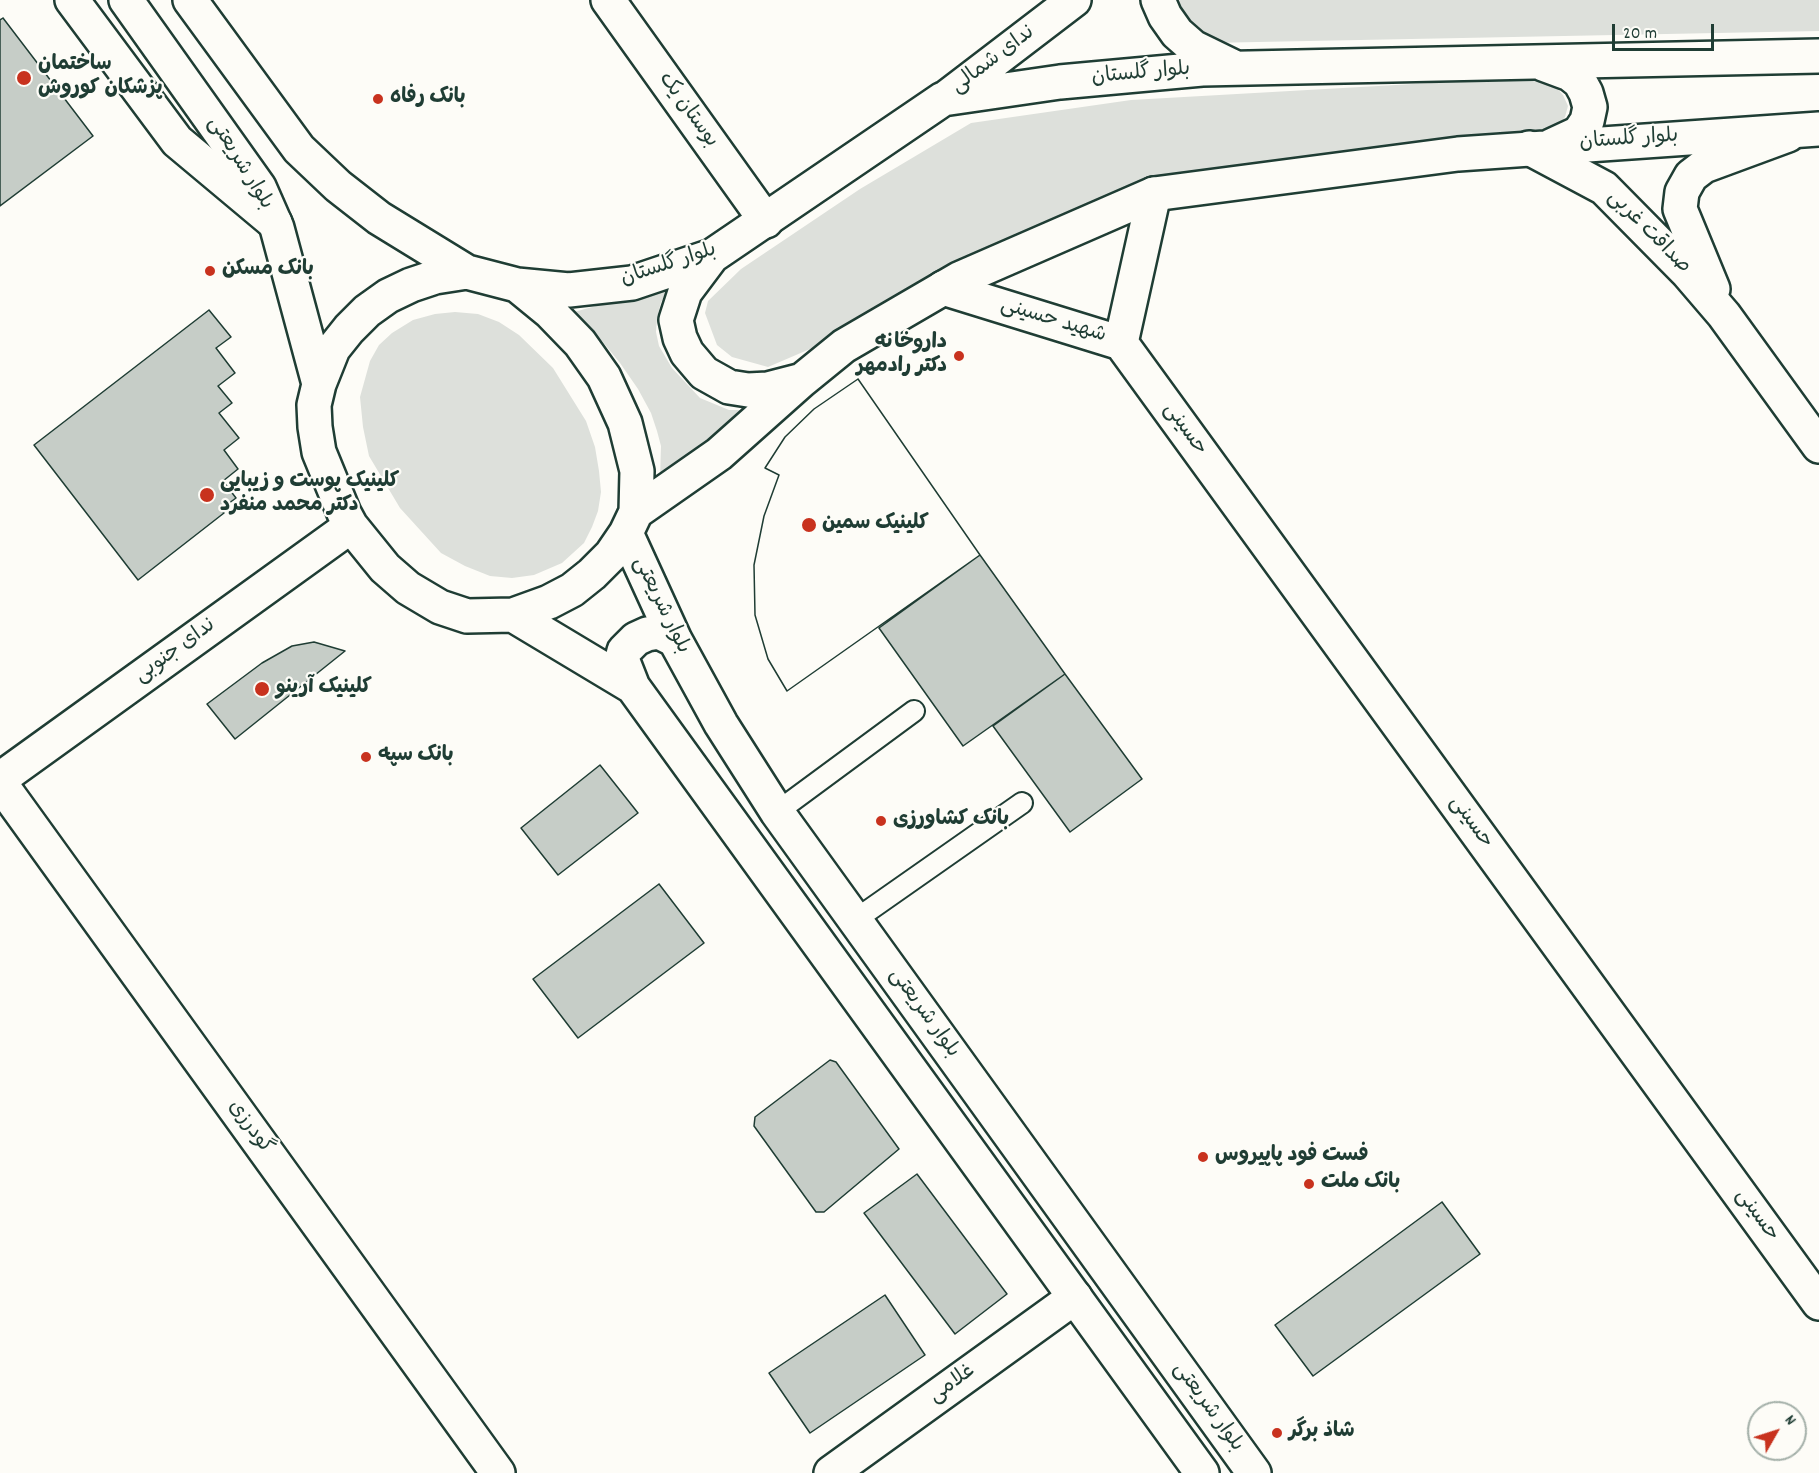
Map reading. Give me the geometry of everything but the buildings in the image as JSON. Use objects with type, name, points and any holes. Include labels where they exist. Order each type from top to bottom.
[{"type":"main road","points":[[72,0],[177,141],[274,223]]},
{"type":"main road","name":"بلوار شریعتی","points":[[126,0],[259,187],[274,223],[304,323],[319,384]]},
{"type":"main road","points":[[190,0],[299,149],[338,186],[379,218],[467,272]]},
{"type":"main road","name":"بوستان یک","points":[[608,0],[766,221]]},
{"type":"main road","name":"ندای شمالی","points":[[943,99],[1074,0]]},
{"type":"main road","points":[[1158,0],[1165,16],[1177,33],[1193,47],[1235,68]]},
{"type":"main road","name":"بلوار گلستان","points":[[467,272],[517,285],[569,290],[632,282],[712,256],[943,99],[1060,82],[1202,69],[1819,56]]},
{"type":"main road","points":[[1537,63],[1570,74],[1580,82],[1590,107],[1587,121],[1579,133],[1539,148]]},
{"type":"main road","name":"بلوار گلستان","points":[[513,615],[549,602],[572,590],[592,574],[631,523],[719,454],[844,346],[959,279],[1154,194],[1458,154],[1810,129]]},
{"type":"main road","name":"صداقت غربی","points":[[1724,315],[1680,209],[1682,192],[1691,176],[1704,166],[1810,129]]},
{"type":"main road","name":"صداقت غربی","points":[[1539,148],[1604,188],[1688,273],[1724,315],[1819,446]]},
{"type":"main road","name":"شهید حسینی","points":[[943,288],[1121,343],[1154,194]]},
{"type":"main road","points":[[712,256],[685,292],[676,320],[680,338],[687,353],[704,373],[729,387],[748,390],[768,389],[801,381]]},
{"type":"main road","points":[[467,272],[435,277],[388,296],[367,311],[349,329],[333,349],[319,384],[314,405],[315,427],[319,452],[328,480],[351,526],[385,568],[408,588],[440,607],[467,616],[513,615]]},
{"type":"main road","points":[[517,285],[550,312],[580,343],[604,377],[625,423],[637,471],[631,523]]},
{"type":"main road","name":"حسینی","points":[[1121,343],[1819,1303]]},
{"type":"main road","name":"بلوار شریعتی","points":[[631,523],[675,640],[721,724],[777,812],[1254,1473]]},
{"type":"main road","name":"ندای جنوبی","points":[[0,781],[351,526]]},
{"type":"main road","name":"بلوار شریعتی","points":[[513,615],[633,687],[1202,1473]]},
{"type":"main road","points":[[633,687],[622,659],[624,651],[636,639],[647,634],[659,632],[675,640]]},
{"type":"main road","name":"گودرزی","points":[[0,781],[498,1473]]},
{"type":"main road","name":"غلامی","points":[[831,1473],[1075,1298]]},
{"type":"lane","points":[[777,812],[914,711]]},
{"type":"lane","points":[[855,920],[1022,803]]},
{"type":"shaded area","points":[[1175,0],[1819,0],[1819,31],[1207,43],[1182,26]]},
{"type":"shaded area","points":[[1537,77],[1555,86],[1563,95],[1568,106],[1565,117],[1553,132],[1152,179],[873,311],[810,349],[768,367],[732,357],[717,345],[705,313],[708,301],[741,269],[860,189],[971,123],[1131,100]]},
{"type":"shaded area","points":[[671,285],[661,302],[656,332],[659,346],[672,368],[700,398],[729,410],[749,410],[660,479],[661,446],[651,413],[638,389],[602,341],[567,314]]},
{"type":"shaded area","points":[[455,312],[478,314],[499,322],[519,335],[553,368],[586,421],[595,447],[601,492],[598,511],[592,527],[584,543],[562,563],[534,575],[512,578],[490,576],[441,553],[400,508],[369,456],[360,397],[370,361],[379,345],[392,333],[413,320]]},
{"type":"place","name":"ساختمان پزشکان کوروش","points":[[24,78]]},
{"type":"place","name":"بانک رفاه","points":[[378,99]]},
{"type":"place","name":"بانک مسکن","points":[[210,271]]},
{"type":"place","name":"داروخانه دکتر رادمهر","points":[[959,356]]},
{"type":"place","name":"کلینیک پوست و زیبایی دکتر محمد منفرد","points":[[207,495]]},
{"type":"place","name":"کلینیک سمین","points":[[809,525]]},
{"type":"place","name":"کلینیک آرینو","points":[[262,689]]},
{"type":"place","name":"بانک سپه","points":[[366,757]]},
{"type":"place","name":"بانک کشاورزی","points":[[881,821]]},
{"type":"place","name":"فست فود پاپیروس","points":[[1203,1157]]},
{"type":"place","name":"بانک ملت","points":[[1309,1184]]},
{"type":"place","name":"شاذ برگر","points":[[1277,1433]]}]
